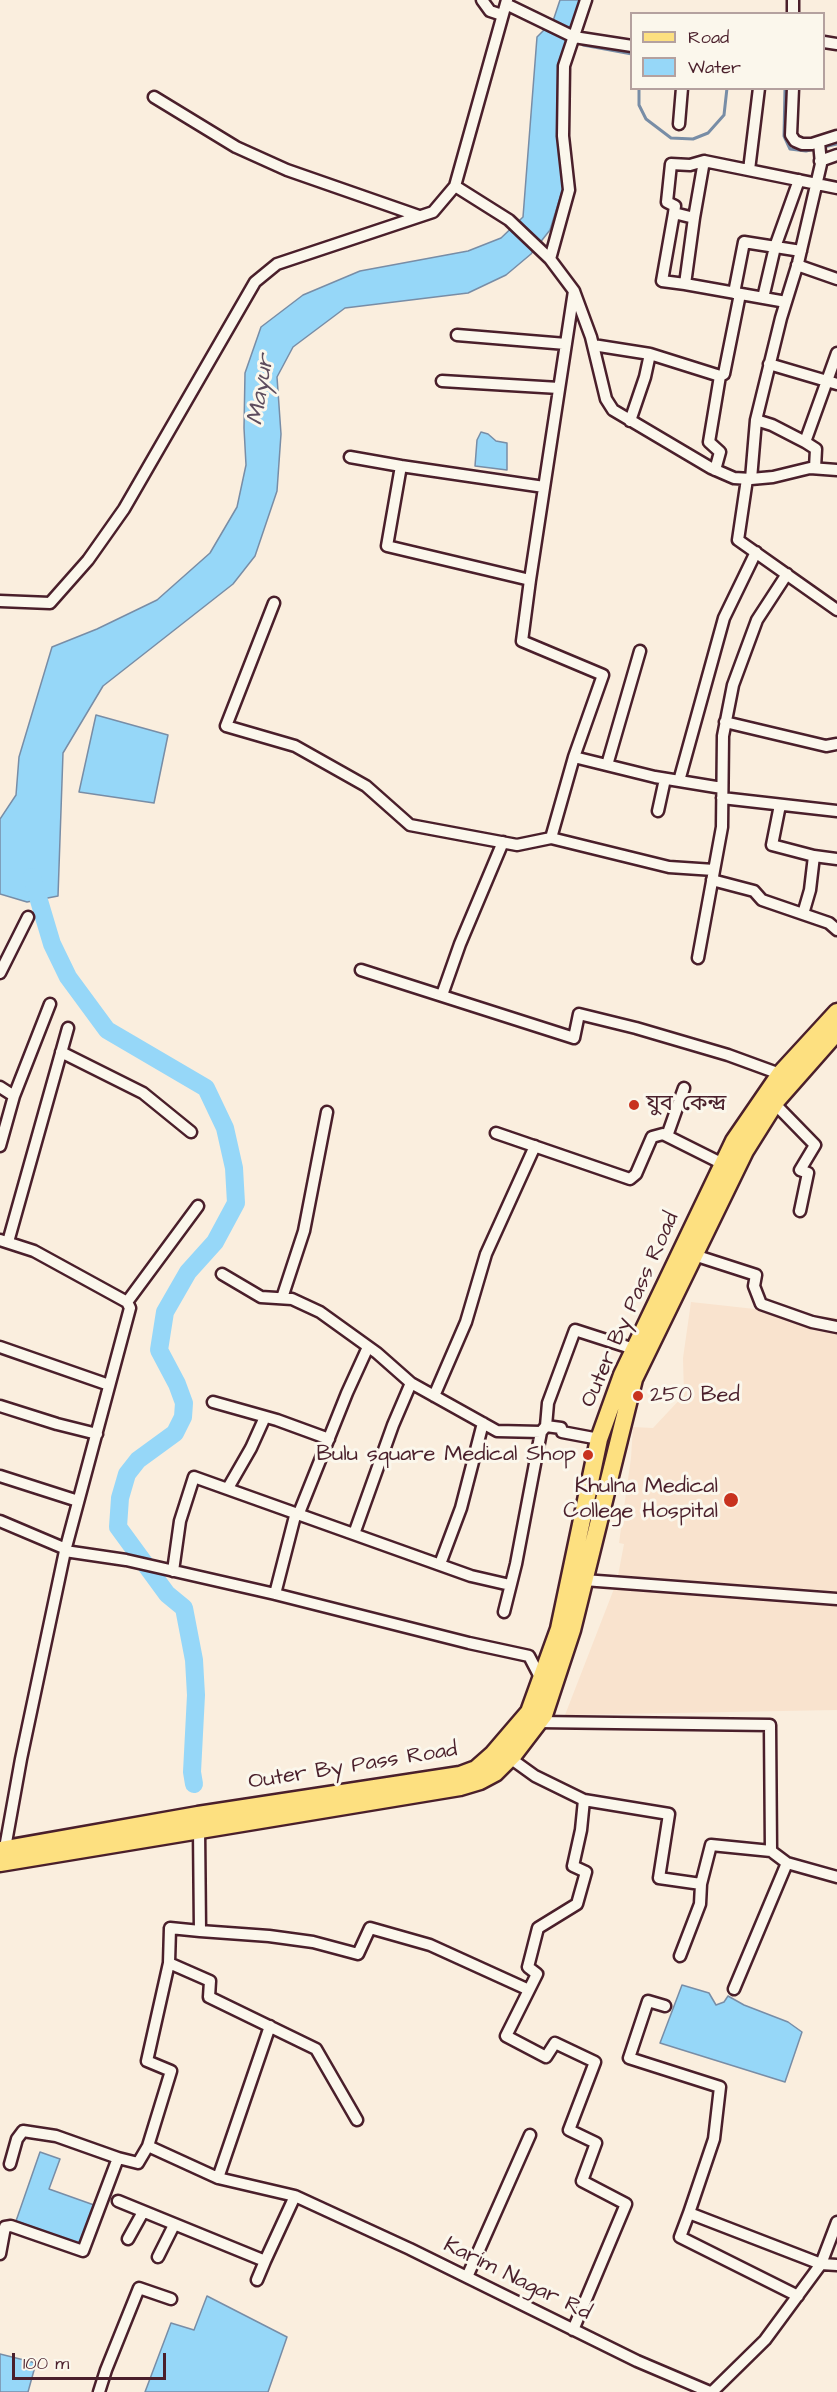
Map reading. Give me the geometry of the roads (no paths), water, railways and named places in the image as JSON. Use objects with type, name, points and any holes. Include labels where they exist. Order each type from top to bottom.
[{"type":"main road","name":"Outer By Pass Road","points":[[2,1854],[198,1815],[460,1775],[476,1769],[506,1740],[529,1712],[559,1629],[599,1439],[634,1348],[734,1140],[780,1074],[837,1012]]},
{"type":"main road","name":"Outer By Pass Road","points":[[2,1854],[199,1830],[460,1787],[480,1781],[495,1773],[510,1758],[544,1714],[572,1630],[634,1379],[745,1151],[775,1104],[837,1032]]},
{"type":"street","points":[[482,0],[490,11],[505,6],[573,36],[630,46]]},
{"type":"street","points":[[550,259],[569,190],[563,136],[564,66],[586,0]]},
{"type":"street","points":[[0,601],[50,603],[88,560],[124,509],[255,282],[277,264],[432,212],[455,186],[505,6]]},
{"type":"street","points":[[679,124],[682,90]]},
{"type":"street","points":[[749,170],[759,90]]},
{"type":"street","points":[[793,90],[791,135],[795,141],[802,144],[837,136]]},
{"type":"street","points":[[154,97],[236,147],[287,170],[419,216]]},
{"type":"street","points":[[819,141],[820,159],[801,251],[756,420],[749,479],[738,540],[837,610]]},
{"type":"street","points":[[820,159],[837,155]]},
{"type":"street","points":[[685,284],[704,161]]},
{"type":"street","points":[[786,302],[662,281],[675,206],[667,202],[671,164],[690,165],[704,161],[837,188]]},
{"type":"street","points":[[763,298],[775,247],[799,180]]},
{"type":"street","points":[[455,186],[509,220],[540,252],[550,259],[574,291],[592,345],[606,399],[613,410],[715,470],[734,478],[749,479],[815,468],[837,470]]},
{"type":"street","points":[[674,213],[694,218]]},
{"type":"street","points":[[715,470],[720,452],[709,442],[720,376],[724,374],[744,242],[801,251]]},
{"type":"street","points":[[797,265],[837,279]]},
{"type":"street","points":[[551,838],[574,757],[603,675],[522,641],[574,291]]},
{"type":"street","points":[[457,335],[566,344]]},
{"type":"street","points":[[592,345],[650,354],[720,376]]},
{"type":"street","points":[[805,442],[832,383],[837,353]]},
{"type":"street","points":[[630,421],[650,354]]},
{"type":"street","points":[[770,364],[832,383]]},
{"type":"street","points":[[442,381],[559,388]]},
{"type":"street","points":[[756,420],[772,425],[816,449],[815,468]]},
{"type":"street","points":[[351,457],[544,488]]},
{"type":"street","points":[[401,466],[387,546],[530,580]]},
{"type":"street","points":[[679,781],[724,618],[756,552]]},
{"type":"street","points":[[698,958],[722,827],[723,736],[733,685],[758,620],[787,574]]},
{"type":"street","points":[[274,603],[226,726],[295,746],[366,786],[410,825],[517,844],[551,838],[669,867],[713,875],[754,891],[762,900],[830,923],[837,930]]},
{"type":"street","points":[[607,765],[640,651]]},
{"type":"street","points":[[725,723],[826,746],[837,744]]},
{"type":"street","points":[[574,757],[780,805],[837,811]]},
{"type":"street","points":[[658,811],[665,779]]},
{"type":"street","points":[[780,805],[772,845],[814,856],[837,859]]},
{"type":"street","points":[[442,995],[460,944],[503,842]]},
{"type":"street","points":[[803,914],[810,890],[814,856]]},
{"type":"street","points":[[0,973],[28,916]]},
{"type":"street","points":[[361,970],[574,1038],[579,1014],[728,1055],[780,1074]]},
{"type":"street","points":[[0,1146],[14,1096],[51,1004]]},
{"type":"street","points":[[2,1854],[65,1550],[130,1308],[127,1302],[34,1251],[4,1241],[68,1028]]},
{"type":"street","points":[[61,1052],[143,1093],[191,1132]]},
{"type":"street","points":[[0,1087],[14,1096]]},
{"type":"street","points":[[667,1136],[684,1088]]},
{"type":"street","points":[[775,1104],[815,1144],[800,1170],[808,1173],[800,1211]]},
{"type":"street","points":[[282,1298],[304,1231],[327,1112]]},
{"type":"street","points":[[496,1133],[630,1179],[636,1174],[652,1137],[663,1134],[723,1164]]},
{"type":"street","points":[[434,1396],[466,1322],[486,1254],[535,1146]]},
{"type":"street","points":[[127,1302],[198,1206]]},
{"type":"street","points":[[694,1255],[756,1275],[754,1286],[761,1304],[812,1322],[837,1327]]},
{"type":"street","points":[[222,1274],[261,1297],[292,1299],[320,1312],[369,1347],[411,1383],[497,1431],[561,1428],[562,1432],[599,1439]]},
{"type":"street","points":[[504,1612],[548,1403],[575,1330],[634,1348]]},
{"type":"street","points":[[0,1347],[109,1385]]},
{"type":"street","points":[[275,1594],[295,1516],[299,1514],[347,1393],[369,1347]]},
{"type":"street","points":[[354,1534],[393,1425],[411,1383]]},
{"type":"street","points":[[213,1402],[329,1439]]},
{"type":"street","points":[[0,1406],[97,1434]]},
{"type":"street","points":[[228,1488],[265,1417]]},
{"type":"street","points":[[440,1564],[460,1508],[483,1423]]},
{"type":"street","points":[[0,1476],[78,1501]]},
{"type":"street","points":[[173,1571],[180,1521],[194,1477],[471,1576],[510,1585]]},
{"type":"street","points":[[0,1521],[65,1550],[126,1560],[275,1594],[529,1656],[541,1679]]},
{"type":"street","points":[[584,1580],[837,1599]]},
{"type":"street","points":[[538,1722],[770,1725],[771,1851]]},
{"type":"street","points":[[510,1758],[535,1776],[584,1800],[669,1814],[659,1878],[701,1884]]},
{"type":"street","points":[[573,2330],[626,2204],[582,2181],[596,2143],[569,2130],[595,2062],[555,2043],[546,2057],[506,2036],[537,1974],[528,1967],[538,1928],[577,1904],[586,1872],[573,1866],[581,1830],[584,1800]]},
{"type":"street","points":[[199,1830],[200,1931]]},
{"type":"street","points":[[680,1956],[700,1904],[701,1884],[711,1845],[771,1851],[787,1863],[837,1877]]},
{"type":"street","points":[[734,1989],[787,1863]]},
{"type":"street","points":[[10,2164],[17,2139],[23,2131],[56,2136],[138,2163],[148,2146],[171,2071],[147,2061],[169,1963],[170,1929],[302,1940],[358,1954],[370,1928],[430,1945],[529,1990]]},
{"type":"street","points":[[169,1963],[210,1981],[209,1997],[316,2049],[357,2120]]},
{"type":"street","points":[[665,2006],[648,2001],[629,2058],[720,2087],[714,2139],[680,2237],[798,2296]]},
{"type":"street","points":[[218,2178],[270,2026]]},
{"type":"street","points":[[467,2277],[530,2135]]},
{"type":"street","name":"Karim Nagar Rd","points":[[148,2146],[218,2178],[295,2196],[307,2201],[638,2361],[711,2392]]},
{"type":"street","points":[[0,2254],[5,2227],[11,2226],[83,2251],[118,2158]]},
{"type":"street","points":[[257,2280],[295,2196]]},
{"type":"street","points":[[118,2201],[265,2261]]},
{"type":"street","points":[[128,2240],[143,2212]]},
{"type":"street","points":[[689,2213],[821,2264],[837,2265]]},
{"type":"street","points":[[711,2392],[765,2340],[798,2296],[821,2264],[837,2222]]},
{"type":"street","points":[[159,2257],[174,2225]]},
{"type":"street","points":[[99,2392],[139,2288],[171,2299]]},
{"type":"water","name":"Mayur","points":[[560,0],[581,0],[558,64],[557,108],[563,188],[550,230],[531,254],[506,275],[468,293],[345,308],[293,347],[277,377],[281,434],[277,491],[255,556],[233,584],[103,686],[63,753],[58,896],[27,902],[0,894],[0,819],[16,795],[19,757],[52,647],[97,629],[157,600],[210,553],[237,507],[246,465],[245,373],[261,327],[303,295],[360,271],[468,251],[501,238],[523,217],[537,37],[553,21]]},
{"type":"water","points":[[481,432],[488,434],[496,441],[507,443],[507,470],[475,466],[477,440]]},
{"type":"water","points":[[96,715],[168,735],[154,803],[79,792]]},
{"type":"water","points":[[682,1985],[709,1993],[716,2005],[724,2002],[728,1996],[744,2005],[788,2022],[802,2032],[785,2082],[660,2043]]},
{"type":"water","points":[[40,2152],[60,2159],[49,2189],[94,2205],[80,2244],[16,2221]]},
{"type":"water","points":[[207,2296],[287,2337],[268,2392],[145,2392],[171,2323],[194,2330]]},
{"type":"water","points":[[0,2354],[36,2363],[28,2392],[0,2392]]},
{"type":"waterway","points":[[583,45],[630,54]]},
{"type":"waterway","points":[[639,90],[639,105],[646,119],[671,138],[693,139],[708,133],[724,115],[727,90]]},
{"type":"waterway","points":[[785,90],[784,136],[790,149],[806,151],[837,144]]},
{"type":"waterway","points":[[32,877],[52,944],[68,977],[107,1030],[206,1088],[225,1128],[234,1168],[236,1203],[215,1242],[188,1272],[165,1312],[159,1350],[184,1403],[183,1417],[175,1433],[138,1460],[127,1474],[120,1498],[118,1527],[167,1594],[184,1608],[194,1660],[196,1695],[192,1772],[194,1784]]},
{"type":"place","name":"যুব কেন্দ্র","points":[[634,1105]]},
{"type":"place","name":"250 Bed","points":[[638,1396]]},
{"type":"place","name":"Bulu square Medical Shop","points":[[588,1455]]},
{"type":"place","name":"Khulna Medical College Hospital","points":[[731,1500]]}]
